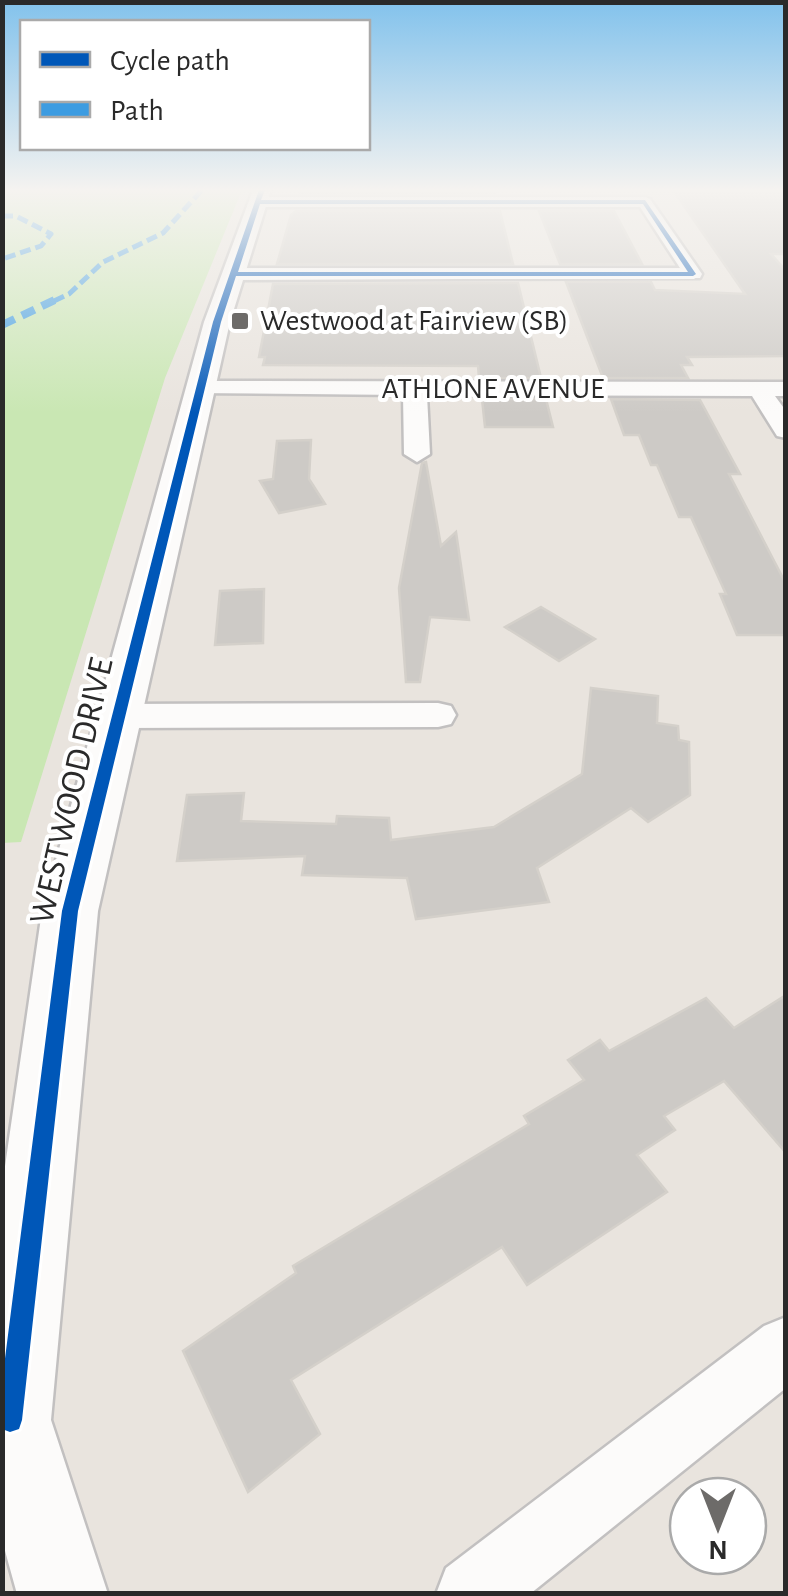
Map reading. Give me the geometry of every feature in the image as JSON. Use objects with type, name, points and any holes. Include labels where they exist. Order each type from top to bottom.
[{"type":"street","name":"WESTWOOD DRIVE","points":[[63,1594],[6,1432],[70,911],[200,388],[235,264]]},
{"type":"street","points":[[232,274],[693,274],[687,264]]},
{"type":"street","name":"ATHLONE AVENUE","points":[[200,388],[786,389]]},
{"type":"street","points":[[415,389],[417,454]]},
{"type":"street","points":[[759,389],[786,431]]},
{"type":"street","points":[[119,716],[438,715]]},
{"type":"street","points":[[472,1594],[786,1348]]},
{"type":"green space","points":[[2,264],[211,264],[165,378],[21,842],[2,843]]},
{"type":"building","points":[[725,264],[780,264],[786,271],[786,356],[687,357],[692,365],[681,365],[688,378],[603,378],[566,282],[651,282],[655,290],[745,294]]},
{"type":"building","points":[[518,283],[541,378],[479,378],[478,366],[263,365],[265,357],[259,357],[273,284]]},
{"type":"building","points":[[482,399],[546,399],[553,427],[485,427]]},
{"type":"building","points":[[611,399],[700,400],[740,474],[729,474],[786,584],[786,635],[737,635],[720,594],[726,594],[691,517],[679,517],[657,465],[651,465],[639,435],[624,435]]},
{"type":"building","points":[[311,440],[309,479],[325,504],[279,513],[260,481],[273,479],[277,441]]},
{"type":"building","points":[[426,462],[441,546],[456,532],[469,620],[430,617],[420,682],[406,682],[399,588],[422,463]]},
{"type":"building","points":[[264,589],[263,643],[215,645],[220,591]]},
{"type":"building","points":[[541,607],[595,639],[559,661],[505,627]]},
{"type":"building","points":[[591,688],[658,696],[657,723],[678,726],[679,740],[689,742],[690,795],[648,822],[631,808],[537,868],[549,902],[416,919],[407,878],[302,875],[305,856],[177,861],[187,795],[244,793],[241,821],[336,824],[337,816],[389,818],[391,840],[494,827],[582,774]]},
{"type":"building","points":[[786,995],[786,1153],[724,1081],[664,1116],[675,1130],[637,1155],[667,1192],[527,1285],[502,1247],[291,1380],[320,1434],[248,1492],[183,1351],[296,1273],[293,1266],[529,1124],[524,1116],[584,1080],[568,1060],[600,1040],[609,1051],[706,998],[734,1028]]},
{"type":"marked path","points":[[2,325],[69,294],[100,264]]},
{"type":"cycle path","points":[[10,1420],[70,911],[217,322],[237,264]]},
{"type":"cycle path","points":[[232,274],[693,274],[687,264]]},
{"type":"place","name":"Westwood at Fairview (SB)","points":[[240,321]]}]
